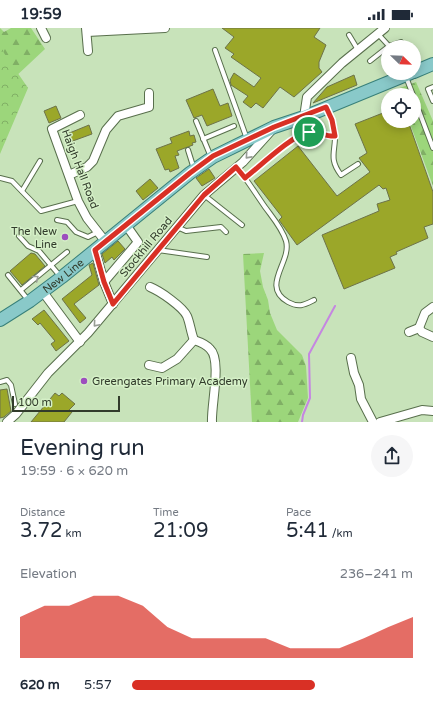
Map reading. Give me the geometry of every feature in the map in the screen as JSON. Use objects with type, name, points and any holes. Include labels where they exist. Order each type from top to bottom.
[{"type":"main road","name":"New Line","points":[[421,69],[433,64]]},
{"type":"main road","name":"New Line","points":[[2,321],[43,292],[95,250],[102,237],[126,225],[195,169],[211,158],[274,127],[304,117],[393,80]]},
{"type":"street","points":[[41,28],[46,38]]},
{"type":"street","points":[[88,51],[86,30],[165,28]]},
{"type":"street","points":[[304,117],[307,97],[342,63],[385,28]]},
{"type":"street","points":[[69,176],[87,167],[93,161],[106,130],[118,116],[149,107],[149,93]]},
{"type":"street","name":"Haigh Hall Road","points":[[80,115],[52,129],[78,201],[87,218],[102,237]]},
{"type":"street","name":"Stockhill Road","points":[[7,422],[16,414],[48,373],[80,342],[113,304],[204,195],[236,167],[274,127]]},
{"type":"street","points":[[104,282],[138,242],[126,225]]},
{"type":"street","points":[[95,250],[104,282],[113,304]]},
{"type":"street","points":[[150,287],[159,291],[187,315],[194,340]]},
{"type":"street","points":[[43,292],[80,342]]},
{"type":"street","points":[[409,332],[419,328],[425,313],[433,307]]},
{"type":"street","points":[[419,328],[422,332],[433,337]]},
{"type":"street","points":[[149,365],[162,368],[177,359],[194,340]]},
{"type":"street","points":[[194,340],[203,343],[211,349],[214,356],[216,366],[212,422]]},
{"type":"street","points":[[351,358],[354,372],[359,384],[361,399],[373,422]]},
{"type":"street","points":[[380,422],[422,410],[433,412]]},
{"type":"lane","points":[[349,34],[358,50]]},
{"type":"lane","points":[[378,34],[384,40]]},
{"type":"lane","points":[[215,50],[247,139]]},
{"type":"lane","points":[[370,61],[381,52]]},
{"type":"lane","points":[[433,87],[428,89],[433,101]]},
{"type":"lane","points":[[326,107],[332,120],[335,136],[334,166],[341,175],[358,164]]},
{"type":"lane","points":[[421,115],[433,148]]},
{"type":"lane","points":[[196,121],[211,158]]},
{"type":"lane","points":[[203,140],[234,126]]},
{"type":"lane","points":[[245,178],[292,140],[302,134],[312,131],[329,136],[335,136]]},
{"type":"lane","points":[[188,150],[195,169]]},
{"type":"lane","points":[[22,191],[40,161]]},
{"type":"lane","points":[[236,167],[280,229],[286,243],[286,252],[276,278],[277,288],[281,298],[296,306],[306,304],[314,300]]},
{"type":"lane","points":[[0,178],[12,181],[41,211],[78,201]]},
{"type":"lane","points":[[204,195],[242,224]]},
{"type":"lane","points":[[57,220],[67,222],[76,232],[88,236],[102,237]]},
{"type":"lane","points":[[177,227],[186,231],[220,227],[226,232]]},
{"type":"lane","points":[[19,236],[28,246],[39,251],[62,277]]},
{"type":"lane","points":[[158,250],[207,257]]},
{"type":"lane","points":[[21,290],[52,266],[67,252]]},
{"type":"lane","points":[[8,275],[30,301]]},
{"type":"lane","points":[[0,382],[7,380],[11,385],[15,404]]},
{"type":"green space","points":[[0,28],[4,32],[11,28],[31,28],[45,49],[13,79],[0,63]]},
{"type":"green space","points":[[0,44],[4,53],[28,88],[0,154]]},
{"type":"green space","points":[[416,82],[419,88],[400,88]]},
{"type":"green space","points":[[421,93],[433,121],[433,186],[412,128],[421,128]]},
{"type":"green space","points":[[264,253],[260,271],[270,313],[277,330],[302,355],[306,366],[308,398],[298,422],[252,422],[243,254]]},
{"type":"building","points":[[222,28],[320,28],[314,37],[326,45],[319,62],[319,68],[322,72],[294,97],[280,87],[263,108],[256,103],[251,108],[243,102],[248,96],[231,85],[230,80],[234,73],[254,87],[261,78],[231,57],[234,54],[225,48],[234,37]]},
{"type":"building","points":[[354,75],[357,85],[313,103],[327,87]]},
{"type":"building","points":[[213,89],[220,106],[228,103],[232,116],[207,126],[202,115],[194,118],[186,100]]},
{"type":"building","points":[[56,106],[61,118],[49,123],[44,111]]},
{"type":"building","points":[[381,114],[381,128],[410,128],[433,192],[433,224],[424,227],[428,238],[396,252],[397,254],[390,257],[395,268],[344,289],[322,235],[379,211],[377,204],[390,200],[386,188],[383,189],[379,185],[297,245],[279,220],[282,217],[254,181],[298,146],[337,196],[370,172],[359,158],[367,153],[355,124]]},
{"type":"building","points":[[89,125],[92,134],[70,142],[67,134]]},
{"type":"building","points":[[189,131],[190,136],[194,135],[196,142],[192,143],[193,145],[177,151],[179,155],[175,156],[179,168],[170,172],[169,169],[165,170],[156,149],[172,143],[170,138]]},
{"type":"building","points":[[209,169],[215,178],[202,186],[196,178]]},
{"type":"building","points":[[150,179],[158,188],[143,200],[136,191]]},
{"type":"building","points":[[118,241],[125,249],[114,260],[112,257],[105,263],[102,254]]},
{"type":"building","points":[[31,253],[35,254],[45,266],[22,285],[10,271]]},
{"type":"building","points":[[93,263],[99,285],[74,304],[86,318],[80,323],[62,299],[92,275],[89,265]]},
{"type":"building","points":[[44,310],[69,341],[56,351],[51,344],[55,341],[40,323],[38,325],[32,319]]},
{"type":"building","points":[[7,389],[11,411],[4,417],[0,418],[0,390]]},
{"type":"building","points":[[55,393],[59,396],[62,393],[75,404],[69,410],[72,412],[64,422],[31,422]]},
{"type":"waterway","points":[[302,422],[303,415],[310,398],[309,354],[335,306]]},
{"type":"place","name":"The New Line","points":[[65,237]]},
{"type":"place","name":"Greengates Primary Academy","points":[[84,381]]},
{"type":"route","points":[[326,107],[332,120],[335,136],[329,136],[317,132],[309,132],[292,140],[245,178],[236,167],[204,195],[113,304],[104,282],[95,250],[213,156],[274,127],[304,117],[326,107]]}]
